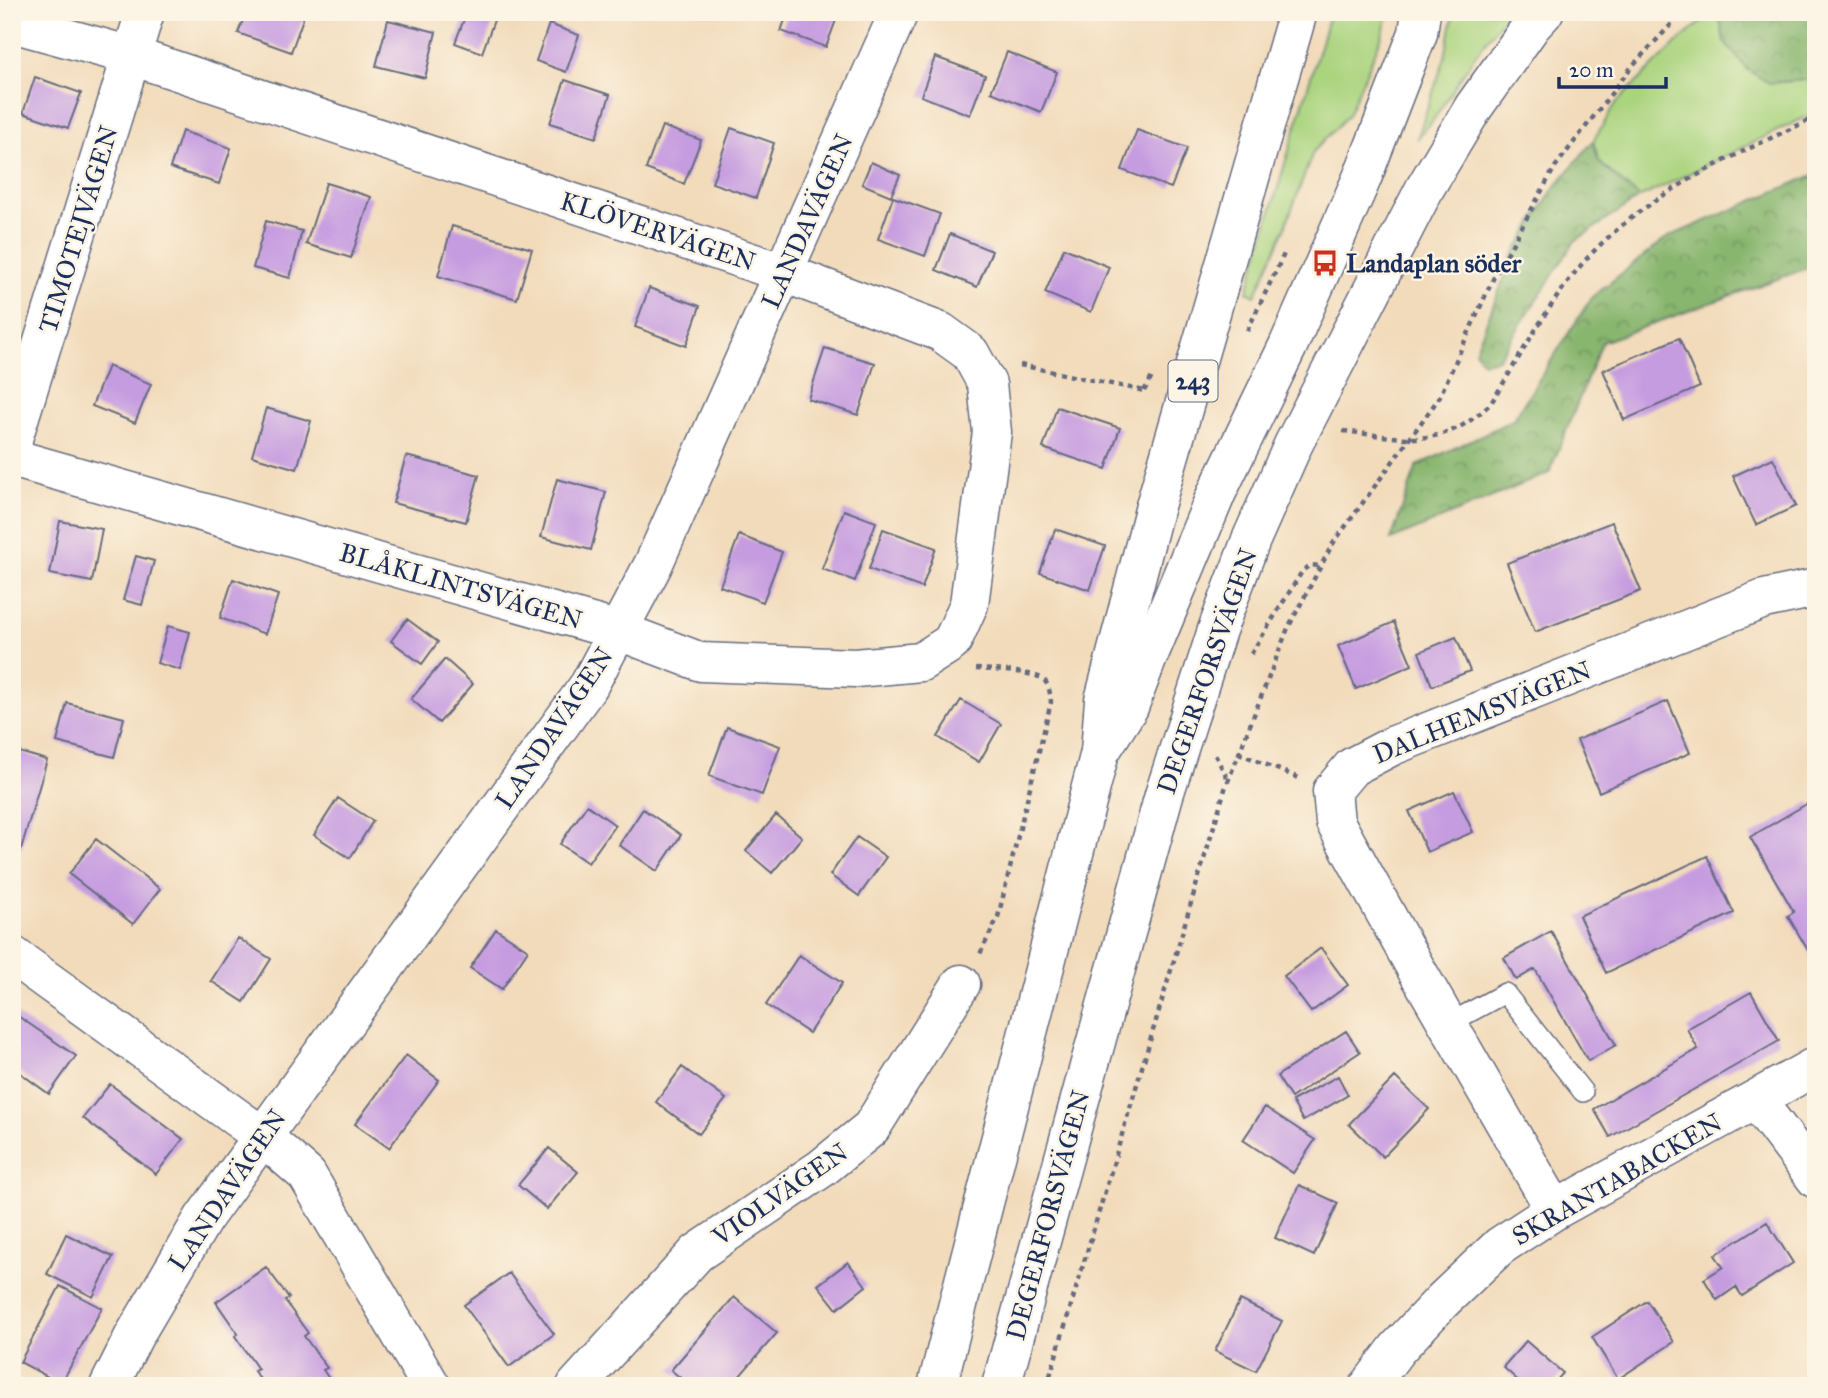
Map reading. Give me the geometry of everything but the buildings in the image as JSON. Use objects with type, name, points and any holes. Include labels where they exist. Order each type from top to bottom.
[{"type":"main road","name":"TIMOTEJVÄGEN","points":[[12,442],[145,12]]},
{"type":"main road","name":"LANDAVÄGEN","points":[[109,1386],[134,1336],[203,1219],[589,685],[653,565],[899,12]]},
{"type":"main road","name":"243","points":[[1100,752],[1104,700],[1155,506],[1298,12]]},
{"type":"main road","name":"DEGERFORSVÄGEN","points":[[937,1386],[1100,752],[1129,707],[1217,492],[1288,346],[1357,190],[1418,33],[1421,12]]},
{"type":"main road","name":"DEGERFORSVÄGEN","points":[[1001,1386],[1164,795],[1217,630],[1251,540],[1293,445],[1425,188],[1473,107],[1544,12]]},
{"type":"main road","name":"KLÖVERVÄGEN","points":[[12,23],[132,56],[784,273],[941,332],[970,354],[987,384],[992,432],[969,604],[952,642],[918,662]]},
{"type":"main road","name":"BLÅKLINTSVÄGEN","points":[[12,458],[619,631],[701,662],[855,668],[918,662]]},
{"type":"main road","name":"DALHEMSVÄGEN","points":[[1332,790],[1352,767],[1392,746],[1764,599],[1816,589]]},
{"type":"main road","points":[[1332,790],[1335,822],[1555,1210]]},
{"type":"main road","points":[[12,955],[262,1136],[307,1175],[431,1386]]},
{"type":"main road","name":"VIOLVÄGEN","points":[[576,1386],[697,1253],[822,1168],[872,1128],[961,984]]},
{"type":"main road","name":"SKRANTABACKEN","points":[[1369,1386],[1397,1349],[1441,1301],[1500,1247],[1555,1210],[1816,1066]]},
{"type":"main road","points":[[1756,1100],[1816,1179]]},
{"type":"lane","points":[[1448,1024],[1505,993],[1583,1092]]},
{"type":"path","points":[[1047,1386],[1228,779],[1288,628],[1332,545],[1439,398],[1493,279],[1555,167],[1633,65],[1683,12]]},
{"type":"path","points":[[1343,431],[1427,438],[1452,432],[1478,416],[1491,403],[1582,265],[1621,225],[1662,195],[1705,171],[1816,117]]},
{"type":"path","points":[[1264,293],[1284,254]]},
{"type":"path","points":[[970,354],[1100,384],[1157,394]]},
{"type":"path","points":[[1248,659],[1303,570],[1311,565],[1321,566]]},
{"type":"path","points":[[918,662],[1035,676],[1044,680],[1050,690],[1051,702],[998,917],[974,966],[961,984]]},
{"type":"path","points":[[1213,752],[1228,779]]},
{"type":"path","points":[[1238,753],[1332,790]]},
{"type":"green space","points":[[1330,12],[1389,12],[1382,36],[1348,115],[1313,152],[1283,233],[1255,296],[1247,292]]},
{"type":"green space","points":[[1454,12],[1508,12],[1474,57],[1434,119],[1417,139],[1445,57]]},
{"type":"green space","points":[[1713,12],[1719,12],[1724,42],[1769,83],[1816,79],[1816,112],[1639,198],[1599,162],[1593,141],[1617,102]]},
{"type":"green space","points":[[1719,12],[1816,12],[1816,79],[1769,83],[1748,70],[1724,42]]},
{"type":"green space","points":[[1593,141],[1599,162],[1639,198],[1575,241],[1498,359],[1483,362],[1475,351],[1513,256],[1552,191]]},
{"type":"green space","points":[[1816,174],[1816,265],[1602,342],[1549,473],[1391,540],[1417,466],[1513,420],[1592,297],[1668,237]]},
{"type":"place","name":"Landaplan söder","points":[[1325,263]]}]
